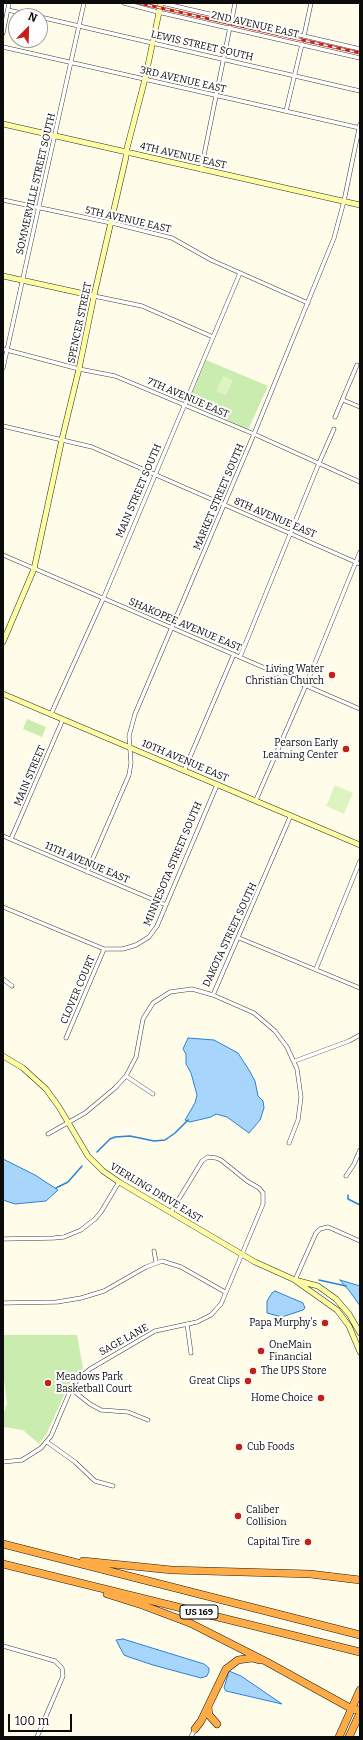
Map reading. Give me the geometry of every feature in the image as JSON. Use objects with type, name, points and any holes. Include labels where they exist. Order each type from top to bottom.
[{"type":"highway","name":"US 169","points":[[3,1544],[266,1613],[360,1635]]},
{"type":"highway","points":[[54,1557],[172,1570],[310,1574],[360,1580]]},
{"type":"highway","name":"US 169","points":[[3,1564],[360,1652]]},
{"type":"highway","points":[[38,1573],[142,1605],[190,1623],[267,1662],[352,1709],[360,1711],[350,1737]]},
{"type":"highway","points":[[195,1729],[201,1721],[226,1669],[232,1663],[244,1658],[252,1658],[267,1662]]},
{"type":"highway","points":[[340,1737],[360,1690]]},
{"type":"highway","points":[[208,1706],[209,1715],[217,1724]]},
{"type":"street","name":"SOMMERVILLE STREET SOUTH","points":[[3,368],[5,349],[23,280],[56,137],[84,3]]},
{"type":"street","name":"2ND AVENUE EAST","points":[[124,3],[360,58]]},
{"type":"street","name":"2ND AVENUE EAST","points":[[161,3],[360,49]]},
{"type":"street","name":"SPENCER STREET","points":[[3,642],[34,569],[126,152],[145,79],[161,3]]},
{"type":"street","points":[[232,19],[236,3]]},
{"type":"street","points":[[304,36],[311,3]]},
{"type":"street","points":[[3,33],[8,10]]},
{"type":"street","name":"LEWIS STREET SOUTH","points":[[48,19],[360,91]]},
{"type":"street","points":[[200,170],[230,27]]},
{"type":"street","points":[[286,111],[302,44]]},
{"type":"street","name":"3RD AVENUE EAST","points":[[3,47],[216,96],[360,127]]},
{"type":"street","name":"4TH AVENUE EAST","points":[[3,124],[200,170],[360,205]]},
{"type":"street","name":"MARKET STREET SOUTH","points":[[87,872],[129,775],[131,763],[130,748],[132,721],[254,434],[334,238],[344,201],[360,127]]},
{"type":"street","name":"5TH AVENUE EAST","points":[[3,200],[111,223],[172,238],[206,258],[308,302]]},
{"type":"street","name":"MAIN STREET SOUTH","points":[[51,714],[103,599],[154,473],[240,273]]},
{"type":"street","points":[[3,276],[142,306],[213,337]]},
{"type":"street","name":"7TH AVENUE EAST","points":[[5,349],[79,369],[115,376],[254,434],[360,482]]},
{"type":"street","points":[[335,417],[357,365]]},
{"type":"street","points":[[343,400],[360,407]]},
{"type":"street","name":"8TH AVENUE EAST","points":[[3,426],[92,447],[358,563]]},
{"type":"street","points":[[240,656],[334,429]]},
{"type":"street","points":[[256,800],[358,563],[360,552]]},
{"type":"street","name":"SHAKOPEE AVENUE EAST","points":[[3,555],[360,709]]},
{"type":"street","points":[[184,771],[234,654]]},
{"type":"street","name":"10TH AVENUE EAST","points":[[3,694],[360,845]]},
{"type":"street","name":"MAIN STREET","points":[[11,839],[63,719]]},
{"type":"street","name":"MINNESOTA STREET SOUTH","points":[[3,907],[104,949],[123,949],[143,941],[157,926],[216,784]]},
{"type":"street","name":"DAKOTA STREET SOUTH","points":[[48,1134],[95,1105],[126,1076],[136,1057],[143,1018],[153,1003],[165,994],[178,990],[192,989],[213,994],[240,938],[291,816]]},
{"type":"street","name":"11TH AVENUE EAST","points":[[3,836],[166,905]]},
{"type":"street","points":[[316,969],[360,861]]},
{"type":"street","points":[[240,938],[360,988]]},
{"type":"street","name":"CLOVER COURT","points":[[66,1038],[104,949]]},
{"type":"street","points":[[3,979],[12,986]]},
{"type":"street","points":[[213,994],[246,1009],[268,1024],[281,1037],[295,1061],[301,1088],[301,1106],[296,1127],[289,1143]]},
{"type":"street","points":[[295,1061],[349,1041],[360,1035]]},
{"type":"street","name":"VIERLING DRIVE EAST","points":[[3,1056],[19,1065],[39,1081],[53,1098],[88,1156],[103,1171],[241,1254],[295,1280],[337,1310],[358,1341],[360,1352]]},
{"type":"street","points":[[126,1076],[153,1094]]},
{"type":"street","points":[[346,1176],[354,1164],[360,1150]]},
{"type":"street","name":"SAGE LANE","points":[[3,1462],[15,1462],[30,1457],[47,1442],[71,1389],[79,1378],[90,1369],[147,1335],[163,1328],[201,1321],[211,1315],[221,1304],[263,1204],[264,1196],[262,1190],[221,1160],[208,1157],[202,1161],[171,1212]]},
{"type":"street","points":[[3,1239],[54,1238],[73,1234],[88,1226],[95,1220],[107,1204],[119,1182]]},
{"type":"street","points":[[295,1280],[316,1233],[320,1229],[328,1227],[360,1241]]},
{"type":"street","points":[[154,1251],[156,1262]]},
{"type":"street","points":[[3,1303],[57,1302],[81,1298],[104,1291],[156,1262],[162,1261],[175,1263],[225,1292]]},
{"type":"street","name":"VIERLING DRIVE EAST","points":[[295,1280],[318,1286],[336,1299],[349,1314],[360,1333]]},
{"type":"street","points":[[187,1324],[191,1353]]},
{"type":"street","points":[[71,1389],[90,1404],[101,1410],[128,1412],[148,1420]]},
{"type":"street","points":[[47,1442],[75,1462],[95,1481],[113,1486]]},
{"type":"street","points":[[3,1646],[55,1662],[62,1668],[63,1676],[37,1737]]},
{"type":"street","points":[[191,1737],[195,1729]]},
{"type":"green space","points":[[206,360],[268,386],[249,428],[247,429],[190,404],[189,401]]},
{"type":"green space","points":[[223,376],[233,380],[226,395],[216,391]]},
{"type":"green space","points":[[27,719],[46,727],[42,737],[23,729]]},
{"type":"green space","points":[[335,785],[353,793],[344,814],[326,806]]},
{"type":"green space","points":[[3,1335],[77,1335],[83,1368],[69,1384],[47,1433],[39,1444],[23,1430],[3,1427],[3,1415],[7,1403],[3,1373]]},
{"type":"water","points":[[188,1038],[214,1040],[238,1053],[249,1070],[255,1081],[258,1096],[263,1101],[264,1108],[260,1120],[249,1133],[227,1117],[216,1114],[211,1117],[190,1122],[185,1120],[195,1103],[197,1095],[191,1073],[186,1064],[186,1054],[183,1049]]},
{"type":"water","points":[[3,1159],[35,1175],[58,1190],[46,1201],[15,1204],[3,1200]]},
{"type":"water","points":[[340,1280],[360,1286],[360,1306],[351,1293]]},
{"type":"water","points":[[275,1291],[303,1303],[305,1308],[282,1317],[267,1313],[267,1301]]},
{"type":"water","points":[[123,1639],[204,1664],[209,1668],[207,1676],[201,1678],[153,1665],[124,1655],[116,1640]]},
{"type":"water","points":[[229,1671],[241,1676],[282,1704],[226,1691],[224,1688]]},
{"type":"waterway","points":[[97,1152],[110,1139],[115,1137],[130,1136],[154,1141],[165,1140],[175,1133],[188,1120]]},
{"type":"waterway","points":[[56,1188],[68,1182],[82,1166]]},
{"type":"waterway","points":[[348,1195],[348,1199],[360,1205]]},
{"type":"waterway","points":[[319,1280],[346,1286]]},
{"type":"railway","points":[[139,3],[360,53]]},
{"type":"place","name":"Living Water Christian Church","points":[[332,675]]},
{"type":"place","name":"Pearson Early Learning Center","points":[[346,749]]},
{"type":"place","name":"Papa Murphy's","points":[[325,1323]]},
{"type":"place","name":"OneMain Financial","points":[[261,1351]]},
{"type":"place","name":"The UPS Store","points":[[253,1371]]},
{"type":"place","name":"Great Clips","points":[[248,1381]]},
{"type":"place","name":"Meadows Park Basketball Court","points":[[48,1383]]},
{"type":"place","name":"Home Choice","points":[[321,1398]]},
{"type":"place","name":"Cub Foods","points":[[239,1447]]},
{"type":"place","name":"Caliber Collision","points":[[238,1516]]},
{"type":"place","name":"Capital Tire","points":[[308,1542]]}]
